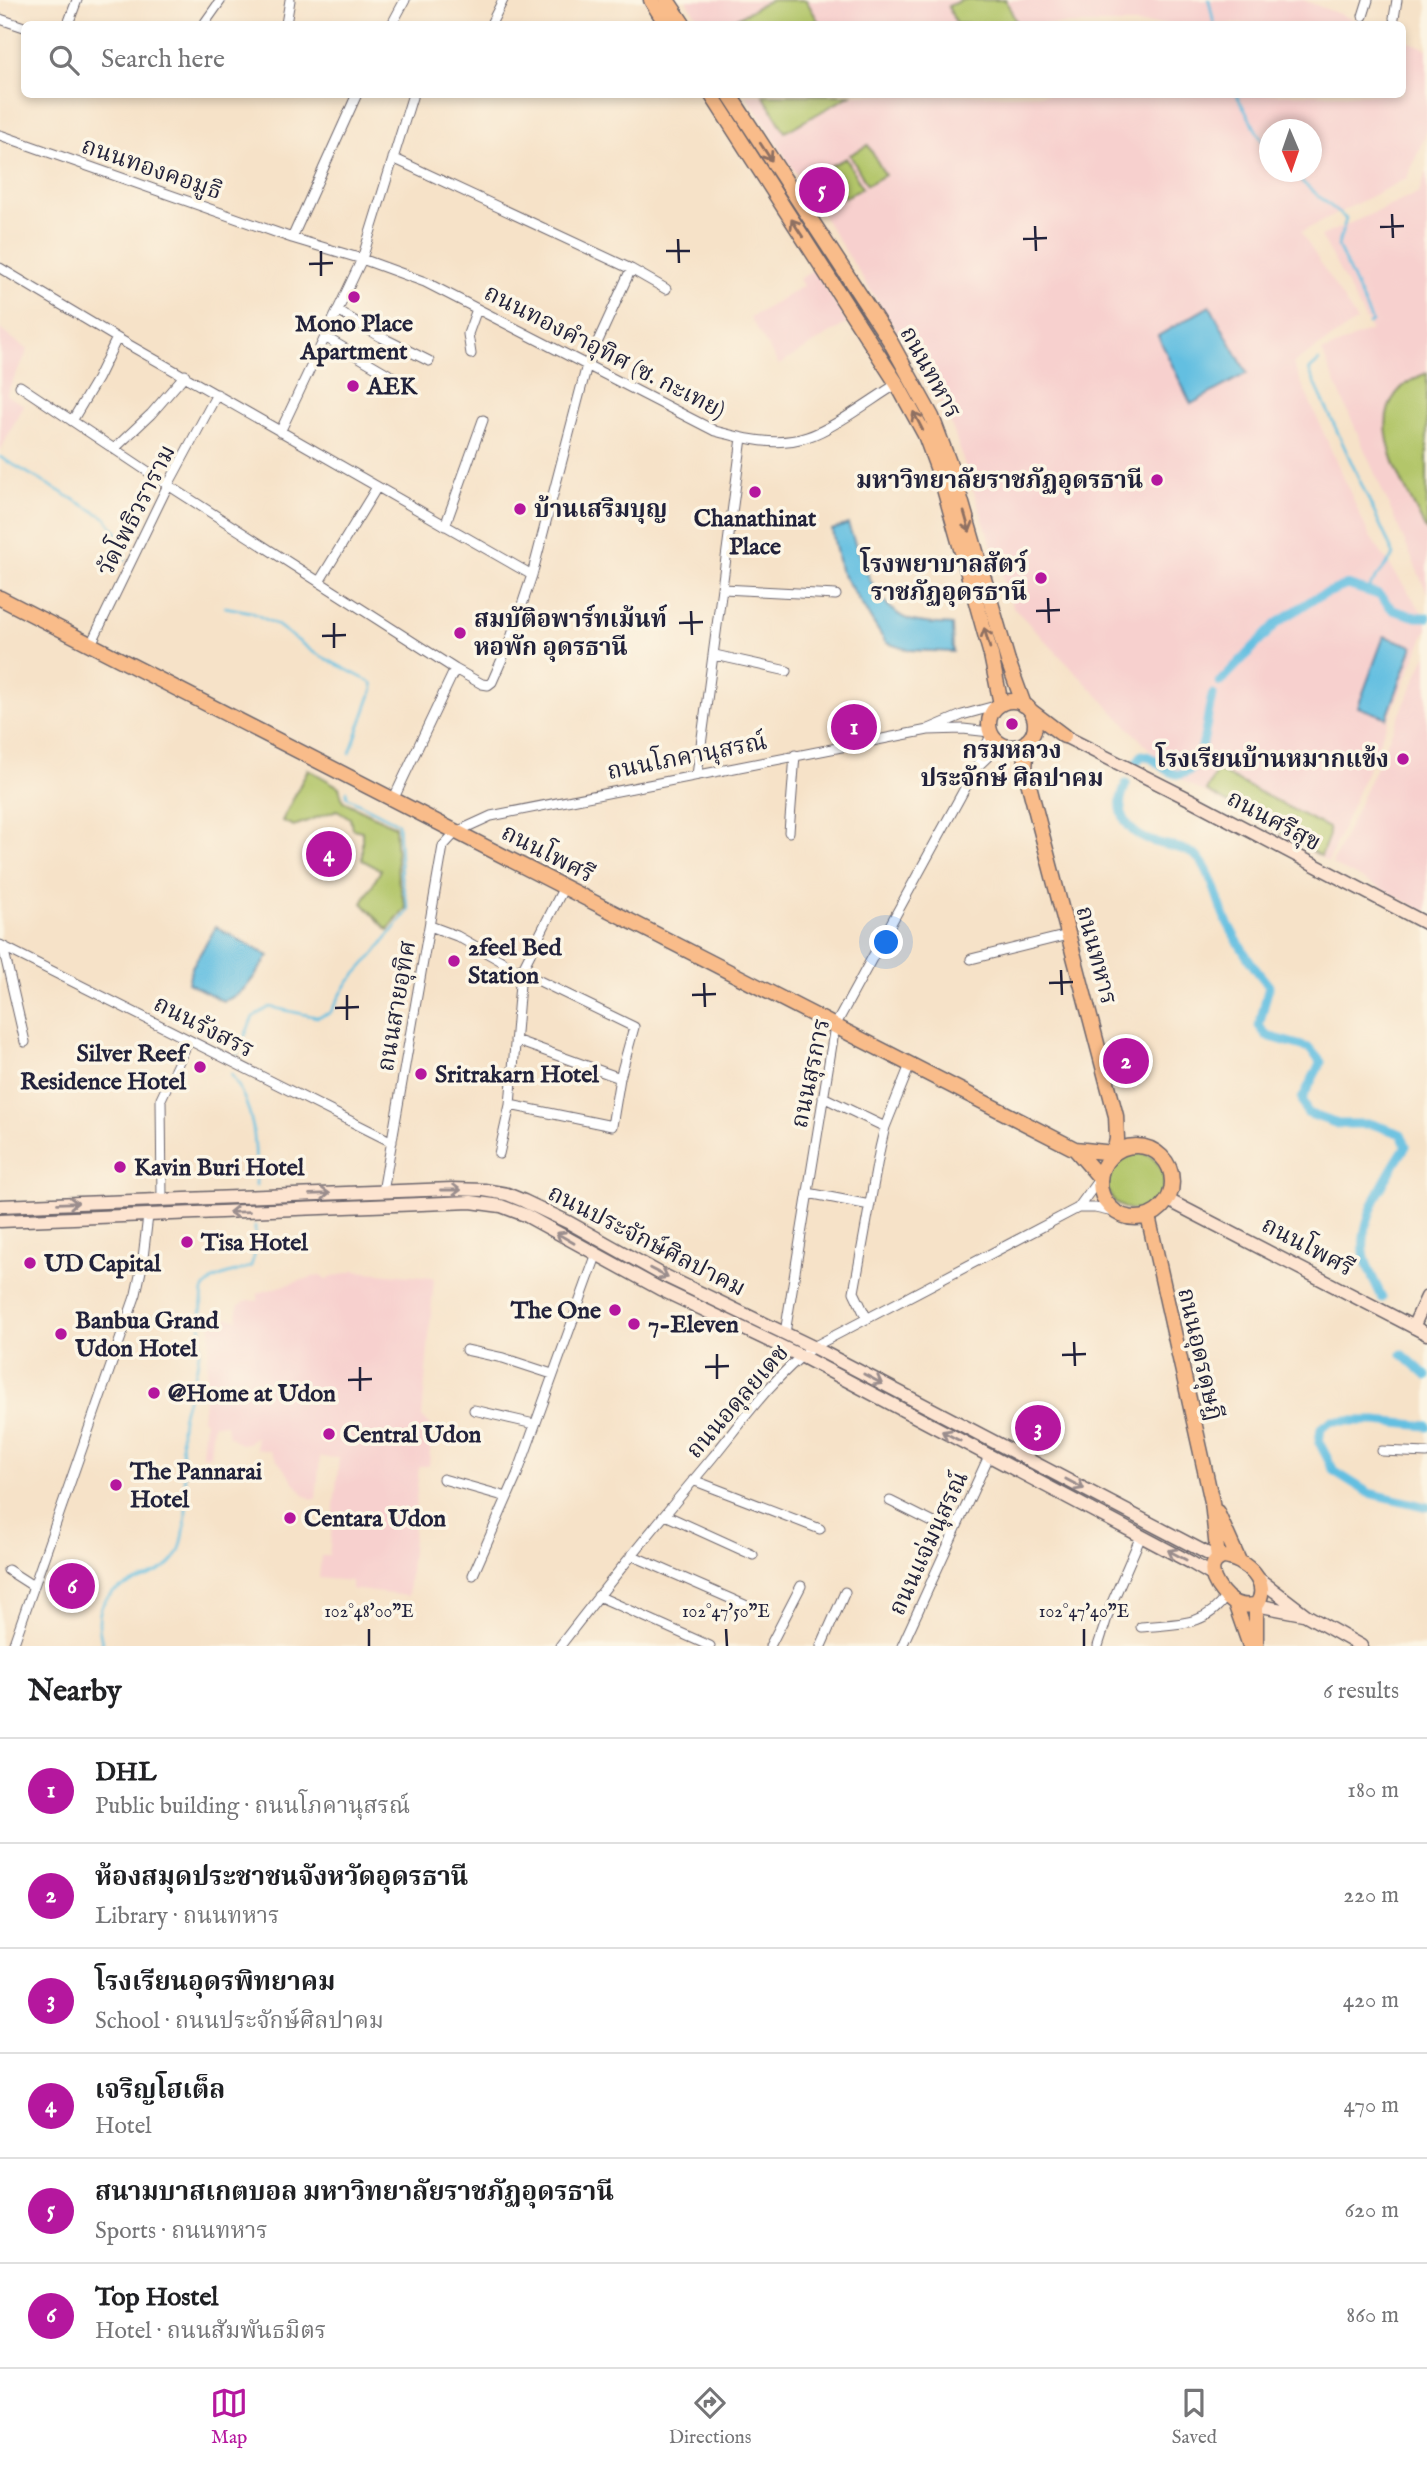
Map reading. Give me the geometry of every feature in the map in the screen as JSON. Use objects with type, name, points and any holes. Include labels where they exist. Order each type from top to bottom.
[{"type":"main road","points":[[651,0],[665,21]]},
{"type":"main road","points":[[667,0],[681,21]]},
{"type":"main road","name":"ถนนทหาร","points":[[714,98],[897,384],[925,435],[941,478],[994,664],[1000,705]]},
{"type":"main road","name":"ถนนทหาร","points":[[732,98],[890,341],[938,430],[1027,707]]},
{"type":"main road","name":"ถนนโพศรี","points":[[0,598],[1075,1149],[1114,1153]]},
{"type":"main road","points":[[1010,701],[1027,707],[1064,736],[1048,735],[1028,740],[1016,747],[997,739],[989,726],[991,714],[1000,705],[1010,701]]},
{"type":"main road","points":[[1027,707],[1034,727],[1028,740]]},
{"type":"main road","name":"ถนนทหาร","points":[[997,739],[1025,770]]},
{"type":"main road","name":"ถนนทหาร","points":[[1028,740],[1025,770],[1116,1116],[1117,1139],[1114,1153]]},
{"type":"main road","points":[[1116,1116],[1126,1132],[1142,1146],[1161,1155],[1170,1169],[1173,1185],[1162,1208],[1148,1216],[1133,1218],[1118,1213],[1103,1196],[1100,1178],[1104,1166],[1114,1153],[1124,1148],[1142,1146]]},
{"type":"main road","name":"ถนนโพศรี","points":[[1075,1149],[1100,1178]]},
{"type":"main road","name":"ถนนอุดรดุษฎี","points":[[1148,1216],[1212,1502],[1218,1559]]},
{"type":"main road","name":"ถนนอุดรดุษฎี","points":[[1212,1502],[1239,1561]]},
{"type":"main road","points":[[1230,1600],[1246,1606],[1255,1605],[1260,1600],[1262,1591],[1259,1579],[1239,1561],[1229,1557],[1218,1559],[1212,1566],[1212,1576],[1230,1600],[1250,1646]]},
{"type":"main road","points":[[1255,1605],[1256,1646]]},
{"type":"street","points":[[69,21],[76,0]]},
{"type":"street","points":[[206,21],[221,0]]},
{"type":"street","points":[[286,21],[290,0]]},
{"type":"street","points":[[394,21],[405,0]]},
{"type":"street","points":[[492,21],[503,0]]},
{"type":"street","points":[[1363,16],[1368,0]]},
{"type":"street","points":[[1394,18],[1397,0]]},
{"type":"street","points":[[0,19],[21,26]]},
{"type":"street","points":[[292,238],[355,98]]},
{"type":"street","points":[[280,432],[362,259],[411,98]]},
{"type":"street","name":"ถนนทองคอมูธิ","points":[[0,135],[292,238]]},
{"type":"street","points":[[393,158],[631,269],[666,289]]},
{"type":"street","name":"ถนนทองคำอุทิศ (ซ. กะเทย)","points":[[292,238],[425,282],[715,430],[742,438],[773,442],[810,436],[897,384]]},
{"type":"street","points":[[0,268],[280,432],[533,575]]},
{"type":"street","points":[[20,386],[454,669],[488,685],[492,682],[510,641],[533,575],[587,365],[631,269]]},
{"type":"street","points":[[471,354],[468,334],[477,309]]},
{"type":"street","points":[[338,311],[379,336],[429,361]]},
{"type":"street","points":[[325,337],[393,377]]},
{"type":"street","points":[[72,421],[117,338]]},
{"type":"street","points":[[114,449],[151,414],[185,376]]},
{"type":"street","name":"วัดโพธิวราราม","points":[[91,644],[168,485],[217,394]]},
{"type":"street","points":[[445,526],[483,420]]},
{"type":"street","points":[[697,775],[742,438]]},
{"type":"street","points":[[319,582],[377,487]]},
{"type":"street","points":[[723,589],[836,596]]},
{"type":"street","points":[[715,655],[787,671]]},
{"type":"street","points":[[393,800],[454,669]]},
{"type":"street","name":"ถนนโภคานุสรณ์","points":[[928,730],[962,715],[1000,705]]},
{"type":"street","name":"ถนนโภคานุสรณ์","points":[[456,832],[491,816],[928,730],[963,729],[997,739]]},
{"type":"street","name":"ถนนศรีสุข","points":[[1064,736],[1427,924]]},
{"type":"street","name":"ถนนสุรการ","points":[[785,1333],[835,1026],[976,768],[997,739]]},
{"type":"street","points":[[789,832],[795,755]]},
{"type":"street","name":"ถนนสายอุทิศ","points":[[383,1192],[443,846],[456,832]]},
{"type":"street","points":[[499,1154],[510,1105],[521,972],[564,887]]},
{"type":"street","points":[[429,926],[457,936],[521,972],[634,1027],[620,1078],[612,1126],[510,1105]]},
{"type":"street","points":[[971,959],[1068,935]]},
{"type":"street","points":[[2,946],[25,1042]]},
{"type":"street","name":"ถนนรังสรร","points":[[2,946],[392,1142]]},
{"type":"street","points":[[162,1200],[160,1099],[189,1040]]},
{"type":"street","points":[[515,1040],[620,1078]]},
{"type":"street","points":[[867,1319],[854,1292],[886,1127],[910,1065]]},
{"type":"street","points":[[823,1097],[886,1127]]},
{"type":"street","name":"ถนนอดุลยเดช","points":[[560,1646],[693,1480],[783,1372],[800,1356],[1078,1208],[1100,1178]]},
{"type":"street","name":"ถนนประจักษ์ศิลปาคม","points":[[2,1205],[452,1189],[507,1194],[568,1222],[661,1274],[813,1347],[1218,1559]]},
{"type":"street","points":[[380,1205],[383,1192]]},
{"type":"street","points":[[808,1193],[870,1205]]},
{"type":"street","points":[[274,1196],[274,1211]]},
{"type":"street","points":[[13,1646],[136,1294],[148,1216],[147,1200]]},
{"type":"street","name":"ถนนโพศรี","points":[[1168,1200],[1427,1334]]},
{"type":"street","name":"ถนนประจักษ์ศิลปาคม","points":[[2,1221],[471,1202],[501,1206],[525,1215],[660,1289],[800,1356],[1212,1576]]},
{"type":"street","points":[[2,1205],[2,1221]]},
{"type":"street","points":[[1078,1208],[1095,1208],[1118,1213]]},
{"type":"street","points":[[473,1575],[507,1497],[603,1243]]},
{"type":"street","points":[[1413,1327],[1427,1297]]},
{"type":"street","points":[[779,1346],[785,1333]]},
{"type":"street","points":[[466,1350],[503,1358],[552,1374]]},
{"type":"street","points":[[474,1410],[534,1424]]},
{"type":"street","points":[[989,1456],[992,1441]]},
{"type":"street","points":[[1382,1451],[1427,1453]]},
{"type":"street","name":"ถนนแจ่มนุสรณ์","points":[[902,1646],[989,1456]]},
{"type":"street","points":[[443,1479],[507,1497]]},
{"type":"street","points":[[693,1480],[820,1529]]},
{"type":"street","points":[[890,1501],[954,1533]]},
{"type":"street","points":[[665,1515],[753,1555]]},
{"type":"street","points":[[1098,1646],[1111,1605],[1149,1522]]},
{"type":"street","points":[[631,1555],[745,1605]]},
{"type":"street","points":[[8,1570],[33,1586]]},
{"type":"street","points":[[1259,1579],[1306,1615],[1361,1646]]},
{"type":"street","points":[[770,1646],[801,1586]]},
{"type":"street","points":[[821,1646],[845,1592]]},
{"type":"street","points":[[598,1596],[710,1646]]},
{"type":"street","points":[[1142,1627],[1201,1620],[1230,1600]]},
{"type":"street","points":[[1255,1605],[1306,1615]]},
{"type":"shaded area","points":[[686,0],[1303,0],[1357,21],[700,21]]},
{"type":"shaded area","name":"มหาวิทยาลัยราชภัฏอุดรธานี","points":[[1406,40],[1427,49],[1427,131],[1407,178],[1301,232],[1357,321],[1293,364],[1369,535],[1427,619],[1427,629],[1328,862],[1175,776],[1012,606],[946,409],[748,98],[1406,98]]},
{"type":"shaded area","points":[[1427,170],[1427,593],[1322,352],[1371,330],[1321,236],[1419,193]]},
{"type":"shaded area","points":[[814,270],[847,323],[779,365],[750,318],[803,286],[799,279]]},
{"type":"shaded area","points":[[0,329],[28,350],[6,395],[24,405],[0,451]]},
{"type":"shaded area","name":"โรงเรียนบ้านหมากแข้ง","points":[[1427,654],[1427,912],[1332,864]]},
{"type":"shaded area","name":"Central Udon","points":[[354,1271],[434,1278],[422,1417],[432,1427],[429,1466],[419,1466],[408,1596],[351,1589],[351,1581],[319,1578],[321,1556],[329,1556],[339,1458],[320,1457],[316,1499],[313,1499],[305,1496],[270,1451],[256,1449],[256,1436],[248,1443],[240,1444],[229,1436],[226,1424],[213,1424],[210,1456],[202,1455],[205,1420],[202,1419],[212,1317],[238,1320],[239,1305],[249,1300],[258,1301],[258,1293],[320,1275],[326,1279]]},
{"type":"green space","points":[[770,0],[806,0],[818,21],[732,21]]},
{"type":"green space","points":[[962,0],[1006,0],[1016,21],[955,21],[948,6]]},
{"type":"green space","points":[[765,98],[846,98],[785,132]]},
{"type":"green space","points":[[868,145],[885,175],[867,185],[850,155]]},
{"type":"green space","points":[[846,158],[862,188],[844,198],[828,167]]},
{"type":"green space","points":[[823,170],[840,200],[822,210],[805,180]]},
{"type":"green space","points":[[1427,373],[1427,532],[1396,468],[1386,423],[1390,403],[1403,386]]},
{"type":"green space","points":[[308,769],[339,787],[343,801],[395,826],[398,879],[406,908],[388,930],[362,903],[381,870],[362,860],[362,831],[352,829],[350,818],[337,810],[294,826],[282,821]]},
{"type":"green space","points":[[1217,770],[1328,828],[1329,835],[1321,856],[1206,791]]},
{"type":"green space","points":[[1135,1152],[1146,1154],[1159,1165],[1164,1181],[1162,1192],[1151,1205],[1135,1210],[1124,1208],[1111,1197],[1106,1181],[1108,1170],[1119,1157]]},
{"type":"water","points":[[1210,306],[1247,373],[1191,404],[1158,336]]},
{"type":"water","points":[[848,524],[879,595],[900,616],[913,621],[952,625],[953,652],[909,650],[886,643],[840,570],[832,530]]},
{"type":"water","points":[[1384,636],[1413,646],[1387,718],[1358,707]]},
{"type":"water","points":[[216,927],[269,956],[244,989],[223,1001],[188,983],[192,967]]},
{"type":"waterway","points":[[1209,0],[1213,21]]},
{"type":"waterway","points":[[1238,98],[1259,135]]},
{"type":"waterway","points":[[1302,182],[1346,219],[1338,246],[1372,322],[1369,324]]},
{"type":"waterway","points":[[1319,361],[1309,370],[1394,555],[1366,591]]},
{"type":"waterway","points":[[0,457],[106,518],[123,541],[125,560]]},
{"type":"waterway","points":[[1220,682],[1277,623],[1315,598],[1347,585],[1379,595],[1393,610],[1416,617],[1427,617]]},
{"type":"waterway","points":[[225,607],[251,612],[277,625],[313,652],[372,683],[373,689],[350,753]]},
{"type":"waterway","points":[[1137,762],[1142,755],[1175,774],[1190,770],[1204,740],[1213,694]]},
{"type":"waterway","points":[[1126,784],[1121,806],[1125,820],[1132,830],[1150,841],[1191,853],[1207,871],[1235,937],[1269,986],[1259,1026],[1267,1036],[1309,1048],[1321,1062],[1302,1099],[1307,1113],[1338,1124],[1372,1124],[1401,1134],[1406,1146],[1377,1197],[1366,1225],[1364,1239],[1367,1264],[1382,1298]]},
{"type":"waterway","points":[[237,1054],[253,1017],[270,1007],[317,1017],[330,1013],[347,984],[409,910],[401,877],[398,823],[347,797],[347,791]]},
{"type":"waterway","points":[[231,1074],[250,1114],[255,1141],[256,1186]]},
{"type":"waterway","points":[[103,1646],[99,1621],[103,1604],[113,1592],[160,1571],[173,1561],[181,1546],[186,1514],[181,1428],[199,1357],[203,1291],[212,1281],[251,1266],[255,1253],[255,1226]]},
{"type":"waterway","points":[[1402,1354],[1427,1376]]},
{"type":"waterway","points":[[1427,1426],[1376,1421],[1331,1421],[1321,1428],[1319,1442],[1334,1471],[1369,1493],[1427,1507]]},
{"type":"place","name":"สนามบาสเกตบอล มหาวิทยาลัยราชภัฏอุดรธานี","points":[[822,190]]},
{"type":"place","name":"Mono Place Apartment","points":[[354,297]]},
{"type":"place","name":"AEK","points":[[353,386]]},
{"type":"place","name":"มหาวิทยาลัยราชภัฏอุดรธานี","points":[[1157,480]]},
{"type":"place","name":"Chanathinat Place","points":[[755,492]]},
{"type":"place","name":"บ้านเสริมบุญ","points":[[520,509]]},
{"type":"place","name":"โรงพยาบาลสัตว์ ราชภัฏอุดรธานี","points":[[1041,578]]},
{"type":"place","name":"สมบัติอพาร์ทเม้นท์ หอพัก อุดรธานี","points":[[460,633]]},
{"type":"place","name":"กรมหลวง ประจักษ์ ศิลปาคม","points":[[1012,724]]},
{"type":"place","name":"DHL","points":[[854,727]]},
{"type":"place","name":"โรงเรียนบ้านหมากแข้ง","points":[[1403,759]]},
{"type":"place","name":"เจริญโฮเต็ล","points":[[329,854]]},
{"type":"place","name":"2feel Bed Station","points":[[454,961]]},
{"type":"place","name":"ห้องสมุดประชาชนจังหวัดอุดรธานี","points":[[1126,1061]]},
{"type":"place","name":"Silver Reef Residence Hotel","points":[[200,1067]]},
{"type":"place","name":"Sritrakarn Hotel","points":[[421,1074]]},
{"type":"place","name":"Kavin Buri Hotel","points":[[120,1167]]},
{"type":"place","name":"Tisa Hotel","points":[[187,1242]]},
{"type":"place","name":"UD Capital","points":[[30,1263]]},
{"type":"place","name":"The One","points":[[615,1310]]},
{"type":"place","name":"7-Eleven","points":[[634,1324]]},
{"type":"place","name":"Banbua Grand Udon Hotel","points":[[61,1334]]},
{"type":"place","name":"@Home at Udon","points":[[154,1393]]},
{"type":"place","name":"โรงเรียนอุดรพิทยาคม","points":[[1038,1428]]},
{"type":"place","name":"Central Udon","points":[[329,1434]]},
{"type":"place","name":"The Pannarai Hotel","points":[[116,1485]]},
{"type":"place","name":"Centara Udon","points":[[290,1518]]},
{"type":"place","name":"Top Hostel","points":[[72,1586]]}]
